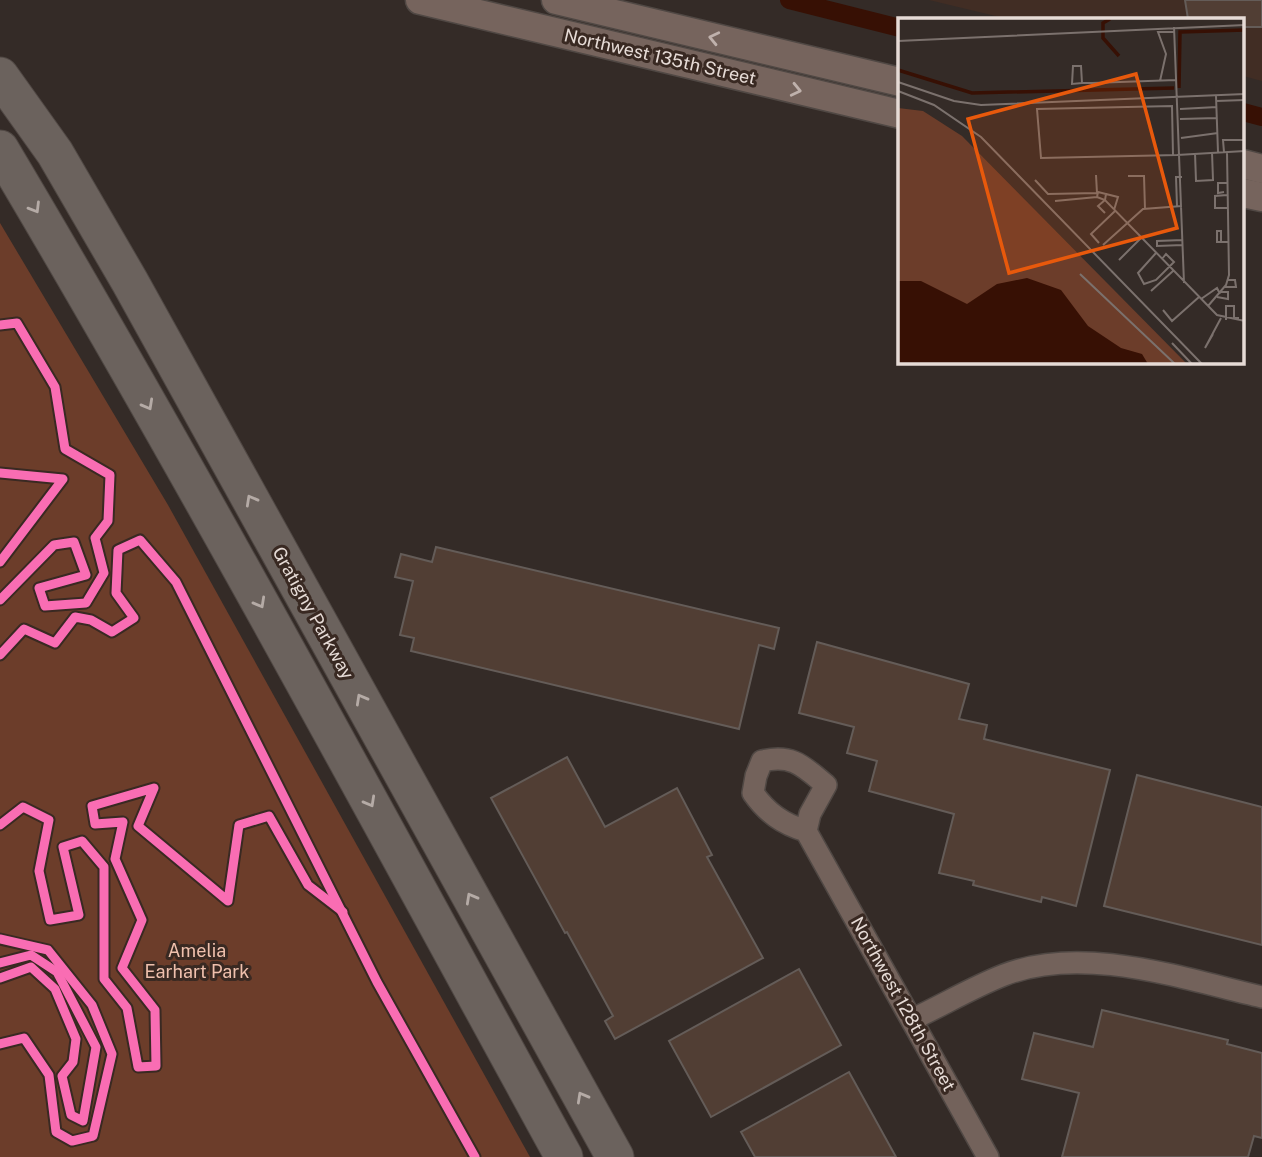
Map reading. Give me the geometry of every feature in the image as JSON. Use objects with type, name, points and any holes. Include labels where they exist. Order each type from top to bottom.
[{"type":"highway","name":"Gratigny Parkway","points":[[0,76],[55,153],[130,282],[615,1157]]},
{"type":"highway","points":[[0,149],[77,279],[258,599],[564,1157]]},
{"type":"main road","name":"Northwest 135th Street","points":[[420,0],[512,11],[898,113]]},
{"type":"main road","name":"Northwest 135th Street","points":[[556,0],[898,82]]},
{"type":"main road","points":[[1244,164],[1262,169]]},
{"type":"main road","points":[[1244,193],[1262,197]]},
{"type":"street","name":"Northwest 128th Street","points":[[806,831],[988,1157]]},
{"type":"street","points":[[913,1019],[1006,974],[1057,963],[1128,966],[1262,998]]},
{"type":"shaded area","points":[[929,0],[1262,0],[1262,81],[1244,76],[1244,18],[1004,18]]},
{"type":"green space","name":"Amelia Earhart Park","points":[[0,223],[168,505],[530,1157],[0,1157]]},
{"type":"building","points":[[1185,0],[1262,0],[1262,27],[1244,27],[1244,18],[1188,18]]},
{"type":"building","points":[[436,547],[779,628],[774,649],[759,645],[739,729],[411,651],[414,638],[400,635],[413,581],[395,577],[401,554],[432,562]]},
{"type":"building","points":[[817,642],[969,684],[959,719],[987,725],[984,739],[1110,770],[1076,906],[1042,897],[1041,902],[973,885],[974,881],[939,873],[954,814],[869,791],[877,761],[847,753],[854,727],[799,713]]},
{"type":"building","points":[[567,757],[605,827],[677,788],[712,855],[707,857],[763,958],[615,1039],[605,1021],[613,1016],[491,798]]},
{"type":"building","points":[[1137,775],[1262,807],[1262,945],[1104,906]]},
{"type":"building","points":[[799,969],[841,1045],[711,1117],[669,1041]]},
{"type":"building","points":[[1102,1010],[1228,1040],[1227,1044],[1262,1053],[1262,1138],[1254,1136],[1248,1157],[1062,1157],[1079,1093],[1022,1079],[1034,1033],[1093,1047]]},
{"type":"building","points":[[849,1072],[896,1157],[755,1157],[741,1132]]},
{"type":"waterway","points":[[789,0],[898,27]]},
{"type":"waterway","points":[[1244,112],[1262,117]]},
{"type":"cycle path","points":[[0,325],[17,323],[55,387],[65,449],[110,475],[108,521],[95,538],[104,573],[86,603],[45,606],[39,588],[86,575],[74,542],[54,545],[0,600]]},
{"type":"cycle path","points":[[0,473],[63,479],[0,562]]},
{"type":"cycle path","points":[[0,655],[24,629],[55,643],[75,617],[91,620],[112,632],[134,618],[116,593],[118,550],[140,540],[176,582],[377,982],[475,1157]]},
{"type":"cycle path","points":[[0,825],[23,807],[49,820],[39,871],[50,920],[79,915],[63,847],[82,841],[104,867],[104,979],[127,1008],[138,1067],[156,1066],[155,1010],[122,968],[142,920],[115,859],[123,822],[95,824],[92,806],[154,788],[138,826],[228,901],[239,825],[269,816],[308,885],[343,912]]},
{"type":"cycle path","points":[[0,939],[48,950],[92,1005],[112,1054],[93,1136],[72,1141],[56,1132],[49,1075],[24,1038],[0,1044]]},
{"type":"cycle path","points":[[0,963],[31,955],[57,972],[96,1047],[83,1121],[71,1115],[62,1076],[73,1062],[76,1039],[55,989],[31,967],[0,978]]}]
